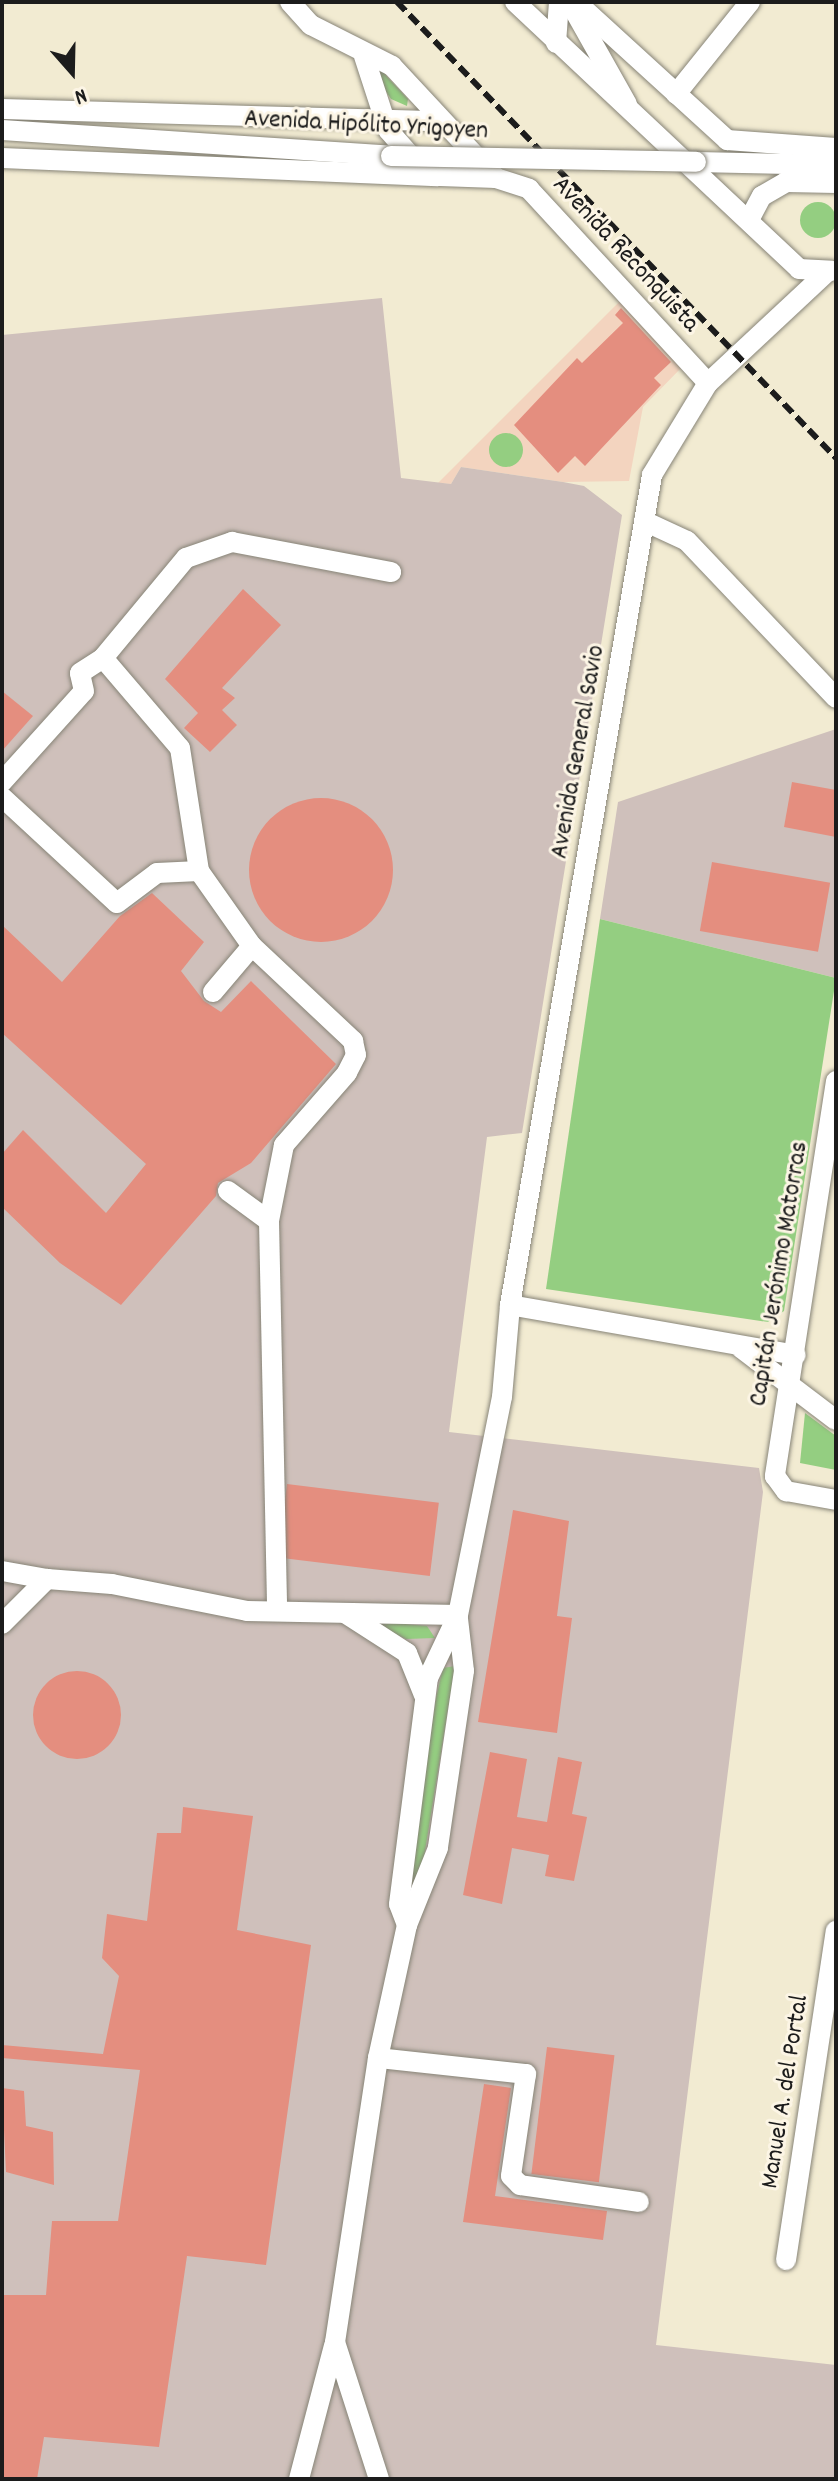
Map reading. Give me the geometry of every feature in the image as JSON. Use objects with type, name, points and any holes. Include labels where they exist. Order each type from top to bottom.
[{"type":"street","points":[[290,2],[311,25],[400,73],[438,121],[496,178]]},
{"type":"street","points":[[515,2],[637,121],[749,220],[799,269],[832,271]]},
{"type":"street","points":[[556,43],[559,2]]},
{"type":"street","points":[[569,2],[637,121]]},
{"type":"street","points":[[576,2],[727,140],[748,146],[836,148]]},
{"type":"street","points":[[676,94],[750,2]]},
{"type":"street","points":[[364,56],[384,119],[407,153],[440,176]]},
{"type":"street","points":[[2,109],[438,121]]},
{"type":"street","name":"Avenida Hipólito Yrigoyen","points":[[2,130],[35,135],[391,156],[836,165]]},
{"type":"street","name":"Avenida Hipólito Yrigoyen","points":[[2,142],[35,135]]},
{"type":"street","points":[[2,158],[496,178]]},
{"type":"street","name":"Avenida Reconquista","points":[[496,178],[529,189],[708,383]]},
{"type":"street","points":[[749,220],[762,196],[786,182],[836,183]]},
{"type":"street","name":"Avenida General Savio","points":[[458,1615],[502,1397],[510,1305],[652,475],[708,383],[832,271]]},
{"type":"street","points":[[644,521],[687,541],[836,698]]},
{"type":"street","points":[[2,782],[84,691],[80,673],[103,658],[186,558],[232,542],[391,572]]},
{"type":"street","points":[[103,658],[180,748],[199,871],[252,946],[353,1041],[356,1055],[284,1145],[269,1221],[277,1611]]},
{"type":"street","points":[[2,797],[117,903],[157,873],[199,871]]},
{"type":"street","points":[[213,992],[252,946]]},
{"type":"street","name":"Capitán Jerónimo Matorras","points":[[836,1081],[829,1174],[788,1386],[775,1476],[786,1491],[836,1500]]},
{"type":"street","points":[[228,1191],[269,1221]]},
{"type":"street","points":[[510,1305],[796,1355]]},
{"type":"street","points":[[738,1346],[836,1420]]},
{"type":"street","points":[[2,1571],[277,1611],[458,1615]]},
{"type":"street","points":[[2,1624],[47,1579]]},
{"type":"street","points":[[341,1611],[407,1653],[426,1700]]},
{"type":"street","points":[[407,1925],[399,1904],[426,1700],[433,1665],[458,1615]]},
{"type":"street","points":[[299,2479],[335,2342],[378,2058],[407,1925],[438,1848],[464,1671],[458,1615]]},
{"type":"street","name":"Manuel A. del Portal","points":[[786,2260],[832,1994],[836,1931]]},
{"type":"street","points":[[378,2058],[526,2074],[511,2176],[520,2185],[639,2202]]},
{"type":"street","points":[[335,2342],[379,2479]]},
{"type":"shaded area","points":[[625,296],[684,365],[643,407],[629,481],[563,482],[461,467],[451,484],[438,483]]},
{"type":"shaded area","points":[[382,298],[401,478],[451,484],[461,467],[563,482],[584,486],[622,515],[522,1133],[487,1137],[449,1432],[759,1468],[763,1492],[656,2345],[836,2365],[836,2479],[2,2479],[2,335]]},
{"type":"shaded area","points":[[836,729],[836,978],[600,919],[618,802]]},
{"type":"green space","points":[[378,67],[408,99],[407,106],[391,99],[374,73]]},
{"type":"green space","points":[[818,202],[831,207],[836,220],[831,233],[818,238],[805,233],[800,220],[805,207]]},
{"type":"green space","points":[[506,433],[518,438],[523,450],[518,462],[506,467],[494,462],[489,450],[494,438]]},
{"type":"green space","points":[[600,919],[836,978],[784,1311],[768,1322],[546,1289]]},
{"type":"green space","points":[[805,1413],[836,1436],[836,1470],[800,1463]]},
{"type":"green space","points":[[364,1620],[427,1626],[435,1638],[406,1639]]},
{"type":"green space","points":[[455,1666],[419,1888],[414,1889],[408,1885],[436,1698],[443,1668]]},
{"type":"building","points":[[621,308],[671,362],[654,378],[661,385],[585,466],[575,456],[558,473],[514,425],[577,358],[582,363],[623,323],[615,315]]},
{"type":"building","points":[[243,589],[281,625],[222,688],[235,698],[222,710],[237,725],[210,752],[184,728],[198,713],[165,679]]},
{"type":"building","points":[[2,691],[33,716],[2,751]]},
{"type":"building","points":[[792,782],[836,790],[836,837],[784,827]]},
{"type":"building","points":[[321,798],[349,803],[372,819],[388,842],[393,870],[388,898],[372,921],[349,937],[321,942],[293,937],[270,921],[254,898],[249,870],[254,842],[270,819],[293,803]]},
{"type":"building","points":[[712,862],[830,883],[818,952],[700,931]]},
{"type":"building","points":[[152,893],[204,942],[181,971],[204,1001],[221,1012],[251,981],[336,1064],[251,1163],[218,1183],[216,1196],[121,1305],[60,1263],[2,1207],[2,1154],[23,1130],[106,1213],[146,1164],[2,1033],[2,925],[62,982],[120,916]]},
{"type":"building","points":[[287,1484],[439,1503],[430,1576],[278,1557]]},
{"type":"building","points":[[513,1510],[569,1521],[557,1616],[572,1618],[557,1733],[478,1722]]},
{"type":"building","points":[[68,1671],[86,1671],[102,1678],[114,1690],[121,1706],[121,1724],[114,1740],[102,1752],[86,1759],[68,1759],[52,1752],[40,1740],[33,1724],[33,1706],[40,1690],[52,1678]]},
{"type":"building","points":[[490,1752],[527,1759],[517,1817],[547,1822],[558,1757],[582,1762],[572,1814],[587,1817],[574,1881],[545,1876],[549,1855],[512,1848],[502,1904],[463,1895]]},
{"type":"building","points":[[183,1807],[253,1816],[237,1930],[311,1945],[266,2265],[187,2256],[159,2447],[44,2437],[37,2479],[2,2479],[2,2295],[46,2295],[52,2221],[118,2221],[140,2070],[2,2058],[2,2045],[103,2054],[119,1976],[102,1958],[107,1914],[147,1921],[157,1833],[181,1833]]},
{"type":"building","points":[[547,2047],[614,2055],[599,2182],[531,2174]]},
{"type":"building","points":[[484,2084],[511,2088],[495,2196],[607,2211],[603,2240],[463,2222]]},
{"type":"building","points":[[2,2088],[24,2091],[26,2126],[53,2132],[54,2185],[6,2172]]},
{"type":"railway","points":[[397,2],[836,458]]}]
